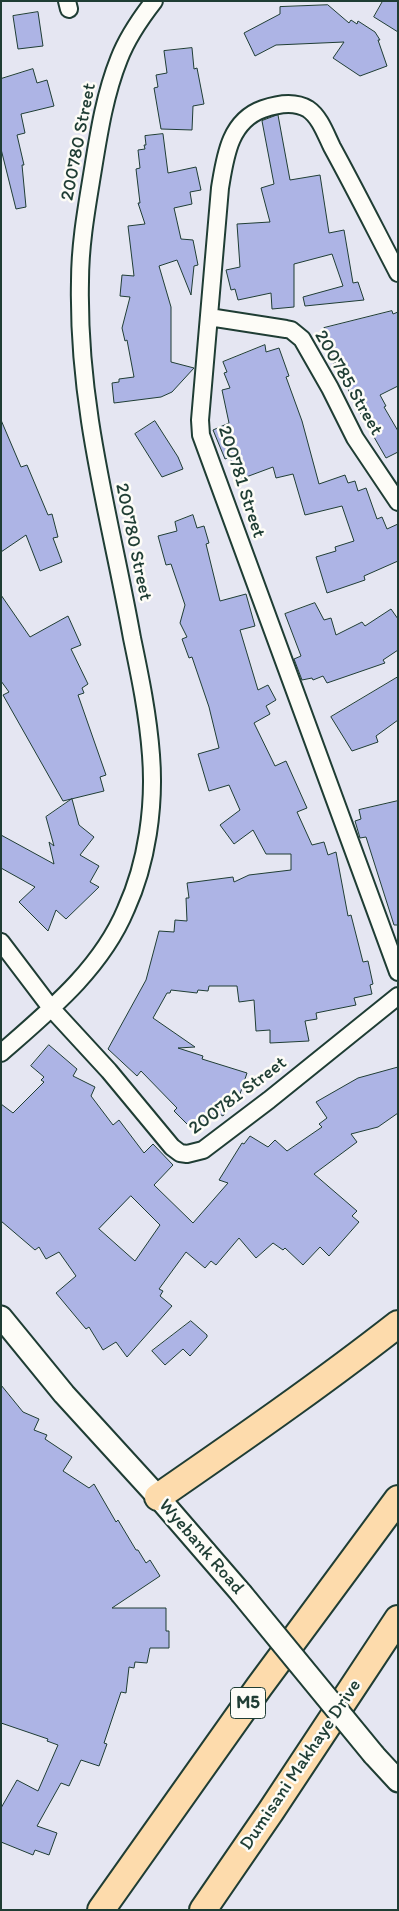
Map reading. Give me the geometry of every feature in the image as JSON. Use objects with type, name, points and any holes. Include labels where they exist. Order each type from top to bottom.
[{"type":"main road","points":[[158,1497],[276,1415],[398,1324]]},
{"type":"main road","name":"M5","points":[[101,1910],[254,1695],[398,1499]]},
{"type":"main road","name":"Dumisani Makhaye Drive","points":[[204,1910],[398,1619]]},
{"type":"street","name":"200780 Street","points":[[1,1053],[52,1008],[84,975],[113,934],[126,910],[138,876],[146,841],[150,800],[151,756],[142,690],[102,493],[90,420],[84,368],[80,279],[84,220],[107,95],[119,57],[135,26],[154,1]]},
{"type":"street","name":"200781 Street","points":[[398,273],[314,114],[299,105],[274,106],[260,110],[244,121],[226,151],[220,188],[200,420],[201,436],[398,972]]},
{"type":"street","name":"200785 Street","points":[[209,317],[286,329],[302,339],[362,450],[398,502]]},
{"type":"street","name":"200781 Street","points":[[1,942],[52,1008],[109,1071],[172,1147],[180,1153],[186,1154],[203,1150],[269,1100],[398,996]]},
{"type":"street","name":"Wyebank Road","points":[[2,1320],[64,1394],[158,1497],[241,1593],[374,1755],[398,1781]]},
{"type":"building","points":[[383,1],[398,1],[398,32],[374,17]]},
{"type":"building","points":[[328,5],[349,23],[351,20],[357,24],[358,21],[375,32],[380,40],[378,40],[387,66],[360,76],[333,58],[344,42],[276,45],[255,56],[244,33],[280,14],[280,7]]},
{"type":"building","points":[[38,12],[43,46],[18,49],[13,16]]},
{"type":"building","points":[[192,48],[194,69],[197,68],[204,104],[193,106],[192,130],[161,129],[154,88],[158,87],[156,75],[167,73],[164,51]]},
{"type":"building","points":[[33,69],[37,83],[47,80],[54,106],[21,114],[25,133],[17,135],[24,165],[22,165],[26,207],[16,209],[1,149],[1,79]]},
{"type":"building","points":[[278,115],[290,180],[320,175],[329,233],[344,230],[353,283],[358,282],[364,300],[305,306],[303,297],[343,286],[332,254],[294,264],[294,307],[272,309],[271,293],[238,300],[235,289],[231,290],[226,270],[240,267],[237,224],[270,222],[261,188],[274,184],[262,121]]},
{"type":"building","points":[[163,134],[168,173],[196,167],[201,190],[190,192],[192,204],[174,208],[181,239],[193,240],[198,265],[194,266],[191,295],[177,260],[159,266],[171,307],[171,362],[194,368],[172,392],[161,397],[114,403],[112,383],[119,382],[119,379],[134,377],[127,340],[125,341],[122,328],[130,297],[120,296],[122,275],[134,276],[128,226],[145,224],[138,203],[140,203],[136,169],[140,168],[138,150],[145,149],[145,136]]},
{"type":"building","points":[[392,311],[393,314],[398,312],[398,386],[380,395],[386,406],[384,407],[398,431],[398,452],[386,458],[350,395],[339,361],[333,363],[324,328]]},
{"type":"building","points":[[265,345],[266,352],[279,348],[289,376],[286,377],[302,421],[319,484],[345,475],[348,483],[355,481],[358,491],[366,488],[377,519],[382,517],[387,529],[398,524],[398,561],[364,576],[365,580],[327,593],[316,557],[336,551],[335,547],[354,541],[342,506],[305,515],[293,474],[276,478],[273,467],[238,480],[230,457],[225,459],[213,430],[229,423],[222,390],[230,388],[224,373],[227,372],[223,362]]},
{"type":"building","points":[[1,420],[21,467],[27,465],[48,515],[52,514],[58,537],[53,538],[62,562],[40,571],[26,535],[1,552]]},
{"type":"building","points":[[155,421],[178,457],[183,469],[162,477],[135,434]]},
{"type":"building","points":[[193,515],[197,528],[204,526],[209,543],[206,544],[220,601],[246,594],[255,626],[240,630],[258,690],[268,685],[276,700],[266,706],[270,714],[254,723],[275,766],[286,761],[307,808],[297,812],[312,845],[324,842],[328,855],[336,852],[348,916],[351,915],[363,962],[368,961],[373,984],[370,985],[372,994],[354,998],[356,1005],[316,1013],[317,1019],[305,1021],[309,1041],[270,1043],[270,1030],[256,1031],[254,1000],[239,1002],[237,986],[209,986],[208,991],[198,990],[197,993],[171,990],[170,993],[167,993],[153,1018],[195,1047],[178,1048],[203,1056],[202,1059],[247,1073],[238,1100],[234,1099],[223,1116],[216,1112],[195,1132],[174,1111],[177,1108],[141,1071],[137,1076],[108,1049],[146,980],[159,931],[174,932],[175,920],[187,921],[186,898],[189,898],[187,883],[233,877],[234,882],[249,875],[291,870],[291,854],[266,854],[253,830],[234,844],[220,825],[240,810],[229,785],[209,791],[198,754],[219,748],[209,707],[192,657],[189,658],[182,639],[187,637],[180,623],[185,605],[171,564],[166,565],[158,536],[177,531],[175,522]]},
{"type":"building","points":[[1,595],[30,637],[68,616],[81,645],[71,649],[88,684],[82,688],[84,693],[78,695],[106,775],[100,777],[104,791],[63,801],[3,695],[9,692],[1,681]]},
{"type":"building","points":[[315,603],[324,620],[331,618],[336,635],[362,622],[365,626],[391,609],[398,619],[398,650],[383,660],[385,663],[327,683],[323,676],[313,680],[312,678],[302,680],[294,659],[301,656],[285,614]]},
{"type":"building","points":[[398,677],[398,720],[376,736],[378,742],[352,751],[331,717]]},
{"type":"building","points":[[72,799],[79,825],[94,837],[80,855],[99,866],[90,882],[99,887],[66,919],[56,910],[48,931],[19,902],[35,887],[1,868],[1,835],[54,864],[49,842],[54,846],[46,817]]},
{"type":"building","points":[[398,801],[398,925],[394,925],[366,837],[360,838],[355,821],[361,819],[359,810]]},
{"type":"building","points":[[49,1045],[77,1069],[73,1076],[95,1087],[91,1096],[113,1125],[119,1120],[144,1153],[153,1144],[173,1165],[154,1185],[193,1223],[228,1183],[219,1180],[242,1143],[244,1144],[250,1136],[268,1147],[275,1140],[287,1151],[322,1127],[319,1124],[327,1118],[316,1102],[358,1078],[398,1067],[398,1113],[378,1127],[351,1134],[357,1142],[314,1174],[357,1211],[352,1216],[359,1222],[329,1256],[320,1247],[303,1265],[285,1248],[283,1250],[273,1243],[256,1258],[239,1238],[216,1265],[211,1261],[205,1268],[186,1252],[159,1289],[163,1291],[160,1296],[172,1306],[127,1357],[116,1342],[103,1350],[89,1327],[86,1329],[56,1293],[76,1276],[59,1252],[46,1259],[39,1247],[35,1250],[1,1221],[1,1104],[13,1113],[44,1082],[41,1080],[44,1077],[31,1066]],"holes":[[[131,1196],[160,1225],[135,1261],[99,1229]]]},
{"type":"building","points":[[191,1321],[207,1337],[190,1356],[183,1349],[165,1365],[152,1351]]},
{"type":"building","points":[[1,1385],[23,1412],[39,1419],[34,1430],[47,1435],[45,1439],[72,1457],[63,1471],[89,1488],[94,1484],[116,1522],[118,1520],[136,1550],[138,1550],[146,1563],[150,1560],[160,1576],[112,1608],[166,1608],[166,1631],[169,1631],[169,1648],[150,1648],[147,1663],[135,1662],[134,1668],[129,1667],[126,1693],[121,1692],[104,1743],[107,1744],[99,1766],[81,1760],[69,1786],[61,1783],[37,1826],[57,1833],[49,1855],[35,1850],[33,1855],[1,1842],[1,1808],[17,1780],[38,1791],[58,1745],[47,1741],[48,1739],[1,1723]]}]
